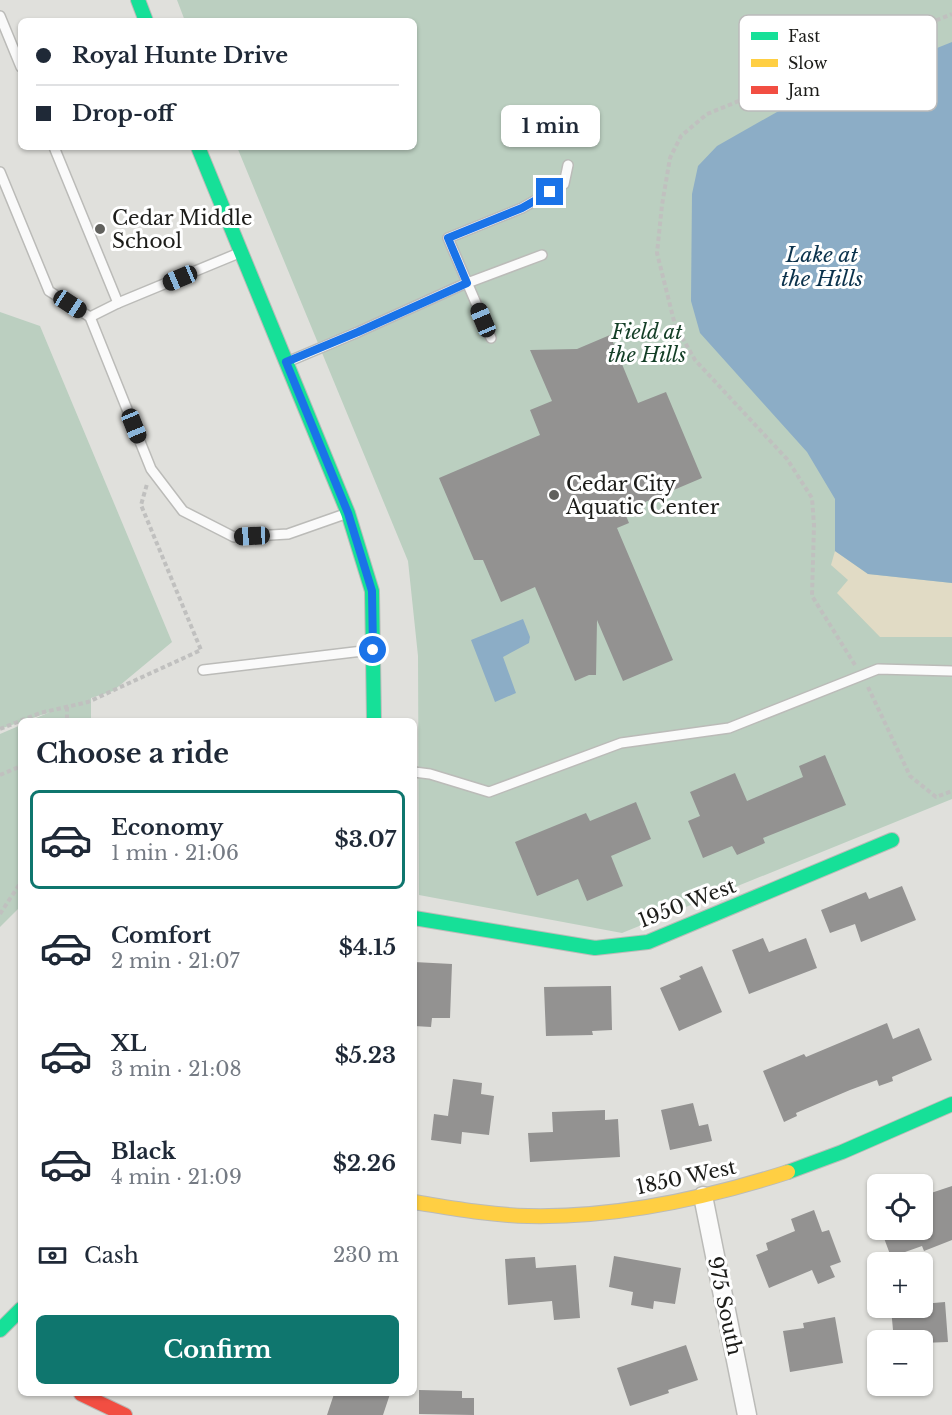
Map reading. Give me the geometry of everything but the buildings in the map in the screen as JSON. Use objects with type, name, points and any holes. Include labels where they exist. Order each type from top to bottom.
[{"type":"street","points":[[138,0],[145,18]]},
{"type":"street","points":[[199,150],[348,513],[372,591],[374,718]]},
{"type":"street","name":"1950 West","points":[[417,918],[595,948],[648,942],[892,840]]},
{"type":"street","name":"1850 West","points":[[417,1203],[469,1211],[541,1216],[616,1212],[703,1197],[825,1158],[952,1104]]},
{"type":"street","name":"975 South","points":[[703,1197],[747,1415]]},
{"type":"street","points":[[6,1330],[18,1313]]},
{"type":"street","points":[[84,1396],[125,1415]]},
{"type":"lane","points":[[0,16],[18,60]]},
{"type":"lane","points":[[55,150],[118,303]]},
{"type":"lane","points":[[491,338],[448,238],[522,208],[564,184],[568,165]]},
{"type":"lane","points":[[0,172],[50,291],[90,317],[151,469],[183,511],[234,537],[288,534],[348,513]]},
{"type":"lane","points":[[90,317],[241,252]]},
{"type":"lane","points":[[286,362],[467,283],[542,255]]},
{"type":"lane","points":[[203,670],[373,650]]},
{"type":"lane","points":[[417,772],[430,774],[489,792],[621,743],[729,728],[878,669],[952,671]]},
{"type":"path","points":[[937,20],[952,14]]},
{"type":"path","points":[[739,101],[707,114],[681,136],[669,158],[657,253],[675,325],[696,360],[787,459],[812,498],[814,525],[812,596],[867,684],[910,776],[936,797],[952,791]]},
{"type":"path","points":[[26,718],[40,712],[88,702],[201,650],[141,505],[151,469]]},
{"type":"path","points":[[67,707],[67,718]]},
{"type":"path","points":[[0,729],[18,721]]},
{"type":"path","points":[[0,775],[18,767]]},
{"type":"path","points":[[0,914],[18,887]]},
{"type":"green space","name":"Field at the Hills","points":[[177,0],[952,0],[952,799],[622,933],[419,895],[418,656],[408,561],[238,150],[417,150],[417,18],[184,18]]},
{"type":"green space","points":[[0,312],[40,326],[172,642],[113,691],[91,698],[91,718],[36,718],[50,712],[32,718],[18,718],[18,723],[0,729]]},
{"type":"green space","points":[[18,726],[18,909],[0,927],[0,734]]},
{"type":"sand","points":[[835,551],[868,574],[952,583],[952,637],[880,637],[837,593],[848,580],[831,565]]},
{"type":"water","name":"Lake at the Hills","points":[[952,42],[952,583],[868,574],[835,551],[835,499],[807,452],[700,333],[691,301],[692,194],[698,166],[717,146],[780,111],[937,111],[937,48]]},
{"type":"water","points":[[523,619],[530,637],[529,643],[503,657],[516,693],[495,702],[471,640]]},
{"type":"traffic: fast","points":[[138,0],[145,18]]},
{"type":"traffic: fast","points":[[199,150],[348,513],[372,591],[374,718]]},
{"type":"traffic: fast","points":[[417,918],[595,948],[648,942],[892,840]]},
{"type":"traffic: fast","points":[[788,1172],[842,1152],[952,1104]]},
{"type":"traffic: fast","points":[[0,1330],[18,1312]]},
{"type":"traffic: slow","points":[[417,1202],[471,1211],[528,1216],[594,1214],[660,1205],[724,1191],[788,1172]]},
{"type":"traffic: jam","points":[[85,1396],[125,1415]]},
{"type":"place","name":"Cedar Middle School","points":[[100,229]]},
{"type":"place","name":"Cedar City Aquatic Center","points":[[554,495]]},
{"type":"route","points":[[373,650],[372,591],[348,513],[286,362],[467,283],[448,238],[522,208],[550,192]]}]
